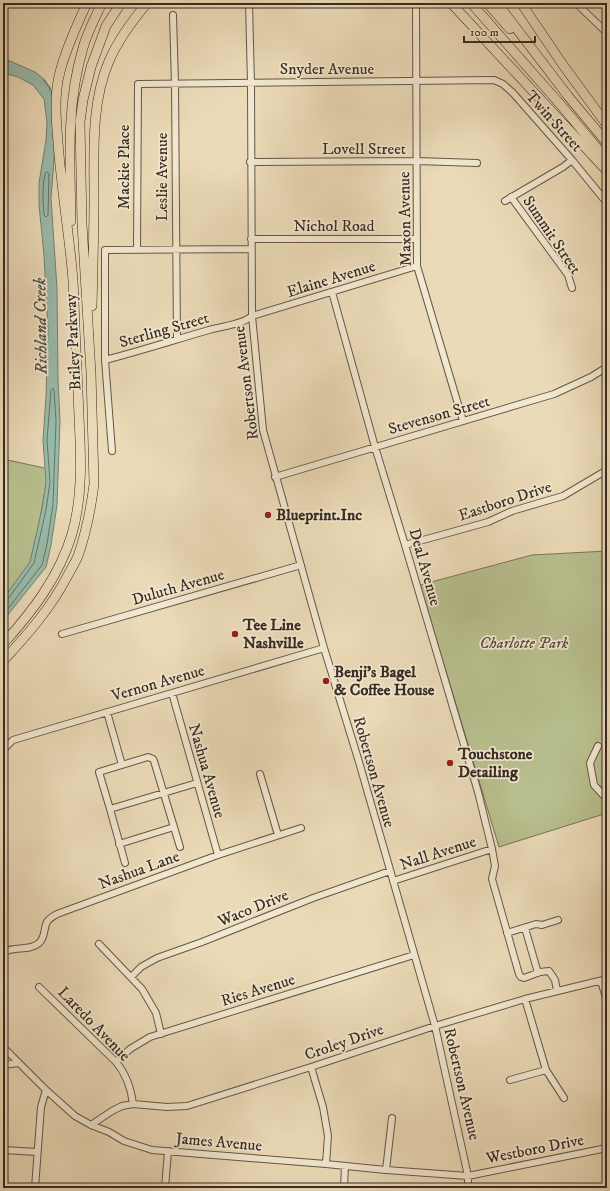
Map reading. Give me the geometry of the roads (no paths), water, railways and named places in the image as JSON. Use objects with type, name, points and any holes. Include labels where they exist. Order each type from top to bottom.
[{"type":"highway","name":"Briley Parkway","points":[[3,644],[45,592],[56,573],[72,534],[77,507],[81,474],[78,379],[72,270],[61,182],[56,99],[60,73],[72,34],[87,3]]},
{"type":"highway","points":[[72,270],[70,119],[75,84],[83,48],[102,3]]},
{"type":"highway","points":[[91,26],[105,3]]},
{"type":"highway","name":"Briley Parkway","points":[[3,661],[30,631],[51,604],[77,558],[85,532],[94,484],[91,373],[82,224],[80,122],[83,100],[91,67],[106,26],[121,3]]},
{"type":"highway","points":[[91,373],[94,145],[96,114],[101,84],[119,40],[147,3]]},
{"type":"highway","points":[[136,16],[151,3]]},
{"type":"highway","points":[[451,3],[607,172]]},
{"type":"highway","points":[[470,3],[560,104],[607,160]]},
{"type":"highway","points":[[487,3],[568,96]]},
{"type":"highway","points":[[497,3],[568,96],[607,144]]},
{"type":"highway","points":[[521,3],[563,65],[607,125]]},
{"type":"street","name":"Robertson Avenue","points":[[249,3],[251,83],[250,162],[252,316],[263,430],[324,648],[359,762],[435,1026],[468,1176],[468,1188]]},
{"type":"street","name":"Maxon Avenue","points":[[416,3],[417,266],[463,421]]},
{"type":"street","points":[[576,3],[607,33]]},
{"type":"street","name":"Leslie Avenue","points":[[173,15],[177,339]]},
{"type":"street","name":"Snyder Avenue","points":[[138,84],[494,80],[503,84],[513,94]]},
{"type":"street","name":"Mackie Place","points":[[137,250],[138,84]]},
{"type":"street","name":"Twin Street","points":[[513,94],[572,160],[607,203]]},
{"type":"street","name":"Summit Street","points":[[572,160],[508,199],[568,275],[572,288]]},
{"type":"street","name":"Lovell Street","points":[[250,162],[417,161],[477,163]]},
{"type":"street","name":"Nichol Road","points":[[251,239],[417,239]]},
{"type":"street","points":[[112,451],[105,360],[105,250],[251,249]]},
{"type":"street","name":"Elaine Avenue","points":[[252,316],[417,266]]},
{"type":"street","name":"Deal Avenue","points":[[332,292],[375,447],[406,545],[478,792],[495,866],[492,879],[519,974],[522,977],[528,977],[538,973]]},
{"type":"street","name":"Sterling Street","points":[[105,360],[246,321],[252,316]]},
{"type":"street","name":"Stevenson Street","points":[[275,477],[554,394],[591,377],[607,367]]},
{"type":"street","name":"Eastboro Drive","points":[[406,545],[488,522],[512,511],[563,496],[607,470]]},
{"type":"street","name":"Duluth Avenue","points":[[62,634],[301,565]]},
{"type":"street","name":"Vernon Avenue","points":[[3,750],[13,740],[324,648]]},
{"type":"street","name":"Nashua Avenue","points":[[172,693],[218,856]]},
{"type":"street","points":[[107,712],[122,765]]},
{"type":"street","points":[[598,746],[590,763],[594,785],[605,797],[607,797]]},
{"type":"street","points":[[125,864],[100,772],[122,765],[148,757],[153,759],[180,847]]},
{"type":"street","points":[[260,774],[278,835]]},
{"type":"street","points":[[110,809],[197,783]]},
{"type":"street","points":[[119,844],[174,827]]},
{"type":"street","name":"Nashua Lane","points":[[3,953],[8,949],[32,947],[39,943],[44,935],[46,923],[57,914],[301,828]]},
{"type":"street","name":"Nall Avenue","points":[[393,881],[492,849]]},
{"type":"street","name":"Waco Drive","points":[[131,976],[141,967],[157,958],[202,942],[313,898],[390,871]]},
{"type":"street","points":[[507,933],[536,924],[542,925],[558,920]]},
{"type":"street","points":[[525,928],[538,973],[549,970],[555,980],[557,992]]},
{"type":"street","points":[[99,944],[142,989],[156,1012],[161,1034]]},
{"type":"street","name":"Ries Avenue","points":[[116,1062],[130,1048],[161,1034],[414,955]]},
{"type":"street","points":[[604,980],[607,1001]]},
{"type":"street","name":"Croley Drive","points":[[91,1125],[122,1106],[133,1104],[168,1107],[186,1106],[435,1026],[525,999],[604,980]]},
{"type":"street","name":"Laredo Avenue","points":[[39,987],[116,1062],[123,1071],[131,1088],[133,1104]]},
{"type":"street","points":[[525,999],[546,1070],[564,1098]]},
{"type":"street","name":"James Avenue","points":[[3,1047],[46,1090],[75,1116],[124,1141],[152,1150],[468,1176]]},
{"type":"street","points":[[3,1065],[12,1065],[19,1062]]},
{"type":"street","points":[[311,1067],[323,1107],[328,1136],[326,1164]]},
{"type":"street","points":[[510,1080],[546,1070]]},
{"type":"street","points":[[35,1188],[41,1107],[46,1090]]},
{"type":"street","points":[[386,1170],[392,1118]]},
{"type":"street","points":[[3,1135],[4,1121]]},
{"type":"street","name":"Westboro Drive","points":[[468,1176],[607,1148]]},
{"type":"street","points":[[3,1150],[37,1152]]},
{"type":"street","points":[[165,1188],[168,1151]]},
{"type":"street","points":[[344,1188],[345,1166]]},
{"type":"water","points":[[3,58],[35,72],[44,79],[51,90],[54,107],[55,147],[51,198],[57,289],[60,421],[57,505],[46,567],[3,621],[3,599],[30,562],[42,509],[46,482],[43,440],[48,330],[44,255],[39,205],[39,183],[46,140],[47,122],[44,99],[33,85],[18,77],[3,73]]},
{"type":"waterway","name":"Richland Creek","points":[[44,80],[50,90]]},
{"type":"place","name":"Blueprint.Inc","points":[[268,515]]},
{"type":"place","name":"Tee Line Nashville","points":[[235,634]]},
{"type":"place","name":"Benji's Bagel & Coffee House","points":[[326,681]]},
{"type":"place","name":"Touchstone Detailing","points":[[450,763]]},
{"type":"park label","name":"Charlotte Park","points":[[524,643]]}]
